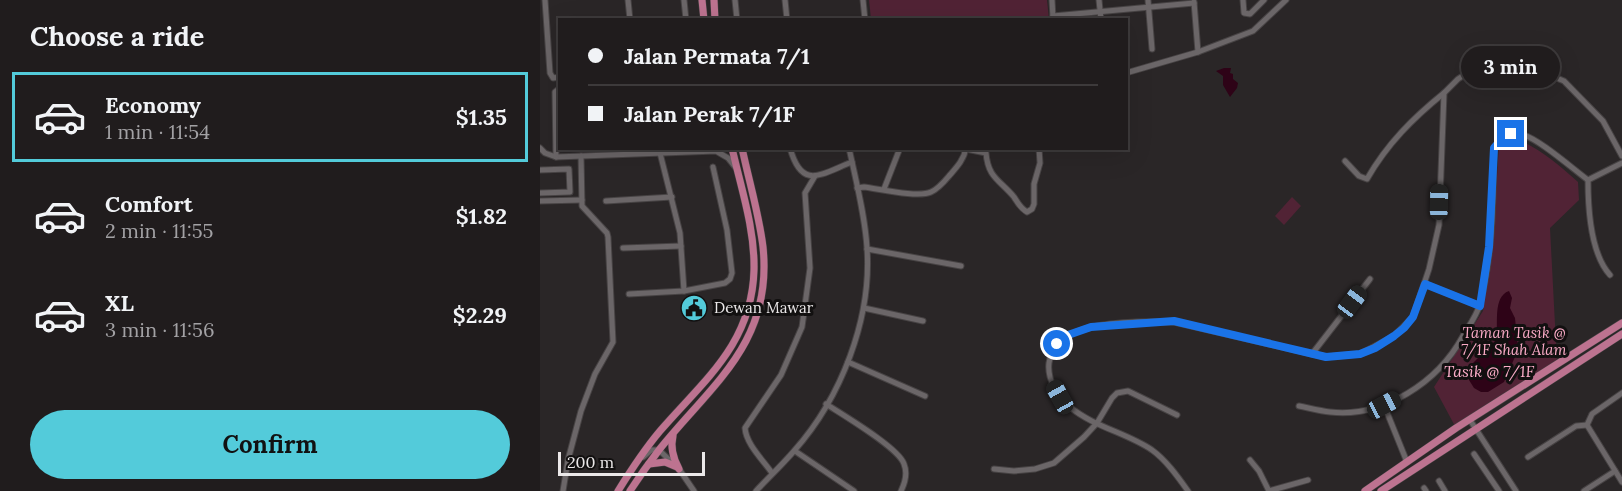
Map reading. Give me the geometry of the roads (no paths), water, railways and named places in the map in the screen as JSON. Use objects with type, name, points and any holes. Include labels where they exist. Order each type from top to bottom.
[{"type":"main road","points":[[702,0],[704,18]]},
{"type":"main road","points":[[714,0],[715,18]]},
{"type":"main road","points":[[618,491],[660,431],[724,360],[739,335],[747,314],[754,270],[752,240],[732,150]]},
{"type":"main road","points":[[630,491],[659,450],[732,366],[747,341],[755,321],[761,295],[763,247],[742,150]]},
{"type":"main road","points":[[1365,491],[1470,420],[1622,323]]},
{"type":"main road","points":[[1382,491],[1622,334]]},
{"type":"main road","points":[[674,434],[671,448],[679,469]]},
{"type":"main road","points":[[649,464],[664,462],[679,469]]},
{"type":"street","points":[[545,0],[543,25],[550,74],[553,78],[558,77]]},
{"type":"street","points":[[628,0],[630,18]]},
{"type":"street","points":[[684,0],[686,18]]},
{"type":"street","points":[[735,0],[737,18]]},
{"type":"street","points":[[784,0],[787,18]]},
{"type":"street","points":[[863,0],[865,18]]},
{"type":"street","points":[[1052,0],[1053,18],[1194,2],[1198,52]]},
{"type":"street","points":[[1099,0],[1101,18]]},
{"type":"street","points":[[1148,0],[1152,49]]},
{"type":"street","points":[[1243,0],[1244,13],[1250,14],[1264,0]]},
{"type":"street","points":[[1128,72],[1198,52],[1253,31],[1286,0]]},
{"type":"street","points":[[1345,161],[1359,176],[1367,179],[1378,160],[1417,115],[1458,79],[1478,66],[1497,60],[1523,64],[1564,81],[1603,121],[1622,156]]},
{"type":"street","points":[[556,157],[558,143],[555,92],[558,90]]},
{"type":"street","points":[[1188,491],[1174,472],[1152,450],[1096,423],[1073,409],[1060,397],[1048,371],[1051,352],[1068,335],[1091,327],[1174,321],[1326,357],[1360,354],[1394,336],[1413,317],[1425,284],[1438,225],[1444,93]]},
{"type":"street","points":[[1299,406],[1332,412],[1384,405],[1422,385],[1435,374],[1458,346],[1480,306],[1489,247],[1494,148],[1503,138],[1511,134],[1522,134],[1554,153],[1587,180],[1596,248],[1610,275]]},
{"type":"street","points":[[540,148],[545,153],[556,157],[719,150],[736,170]]},
{"type":"street","points":[[791,150],[795,166],[802,172],[815,176],[852,162]]},
{"type":"street","points":[[756,491],[795,451],[814,426],[848,362],[858,335],[864,308],[867,249],[849,150]]},
{"type":"street","points":[[884,189],[899,150]]},
{"type":"street","points":[[857,188],[929,193],[958,167],[966,150]]},
{"type":"street","points":[[987,151],[987,163],[991,175],[1027,212],[1034,204],[1034,184],[1040,163],[1039,150]]},
{"type":"street","points":[[660,153],[672,197],[681,246],[684,291]]},
{"type":"street","points":[[563,488],[579,419],[595,374],[613,342],[608,237],[607,233],[582,206],[581,156]]},
{"type":"street","points":[[1587,180],[1622,163]]},
{"type":"street","points":[[629,294],[684,291],[725,283],[730,279],[732,273],[727,230],[713,167]]},
{"type":"street","points":[[540,170],[569,169],[570,192],[540,193]]},
{"type":"street","points":[[772,473],[745,435],[745,428],[781,375],[802,327],[810,268],[805,193],[815,176]]},
{"type":"street","points":[[606,201],[672,197]]},
{"type":"street","points":[[540,201],[582,200]]},
{"type":"street","points":[[623,248],[681,246]]},
{"type":"street","points":[[867,249],[962,266]]},
{"type":"street","points":[[1312,354],[1370,279]]},
{"type":"street","points":[[1425,284],[1480,306]]},
{"type":"street","points":[[864,308],[923,321]]},
{"type":"street","points":[[848,362],[925,396]]},
{"type":"street","points":[[993,469],[1014,471],[1035,469],[1054,463],[1071,450],[1096,423],[1112,398],[1118,393],[1128,391],[1177,415]]},
{"type":"street","points":[[1587,425],[1592,414],[1622,393]]},
{"type":"street","points":[[826,404],[893,450],[904,463],[907,476],[901,491]]},
{"type":"street","points":[[1384,405],[1407,462]]},
{"type":"street","points":[[1470,420],[1516,491]]},
{"type":"street","points":[[1528,457],[1576,426],[1587,425]]},
{"type":"street","points":[[1587,425],[1622,482]]},
{"type":"street","points":[[637,461],[651,450],[659,450],[679,469],[694,491]]},
{"type":"street","points":[[795,451],[854,491]]},
{"type":"street","points":[[1474,454],[1499,491]]},
{"type":"street","points":[[1250,460],[1259,471],[1269,491],[1308,480]]},
{"type":"street","points":[[1584,491],[1615,471]]},
{"type":"street","points":[[1438,481],[1445,491]]},
{"type":"water","points":[[1231,68],[1230,73],[1238,83],[1230,97],[1223,85],[1223,76],[1216,71]]},
{"type":"water","name":"Tasik @ 7/1F","points":[[1509,291],[1512,298],[1510,308],[1515,318],[1518,350],[1504,382],[1488,392],[1481,392],[1474,388],[1469,380],[1468,372],[1472,364],[1496,340],[1498,305],[1500,299]]},
{"type":"place","name":"Dewan Mawar","points":[[694,308]]},
{"type":"park label","name":"Taman Tasik @ 7/1F Shah Alam","points":[[1514,342]]}]
